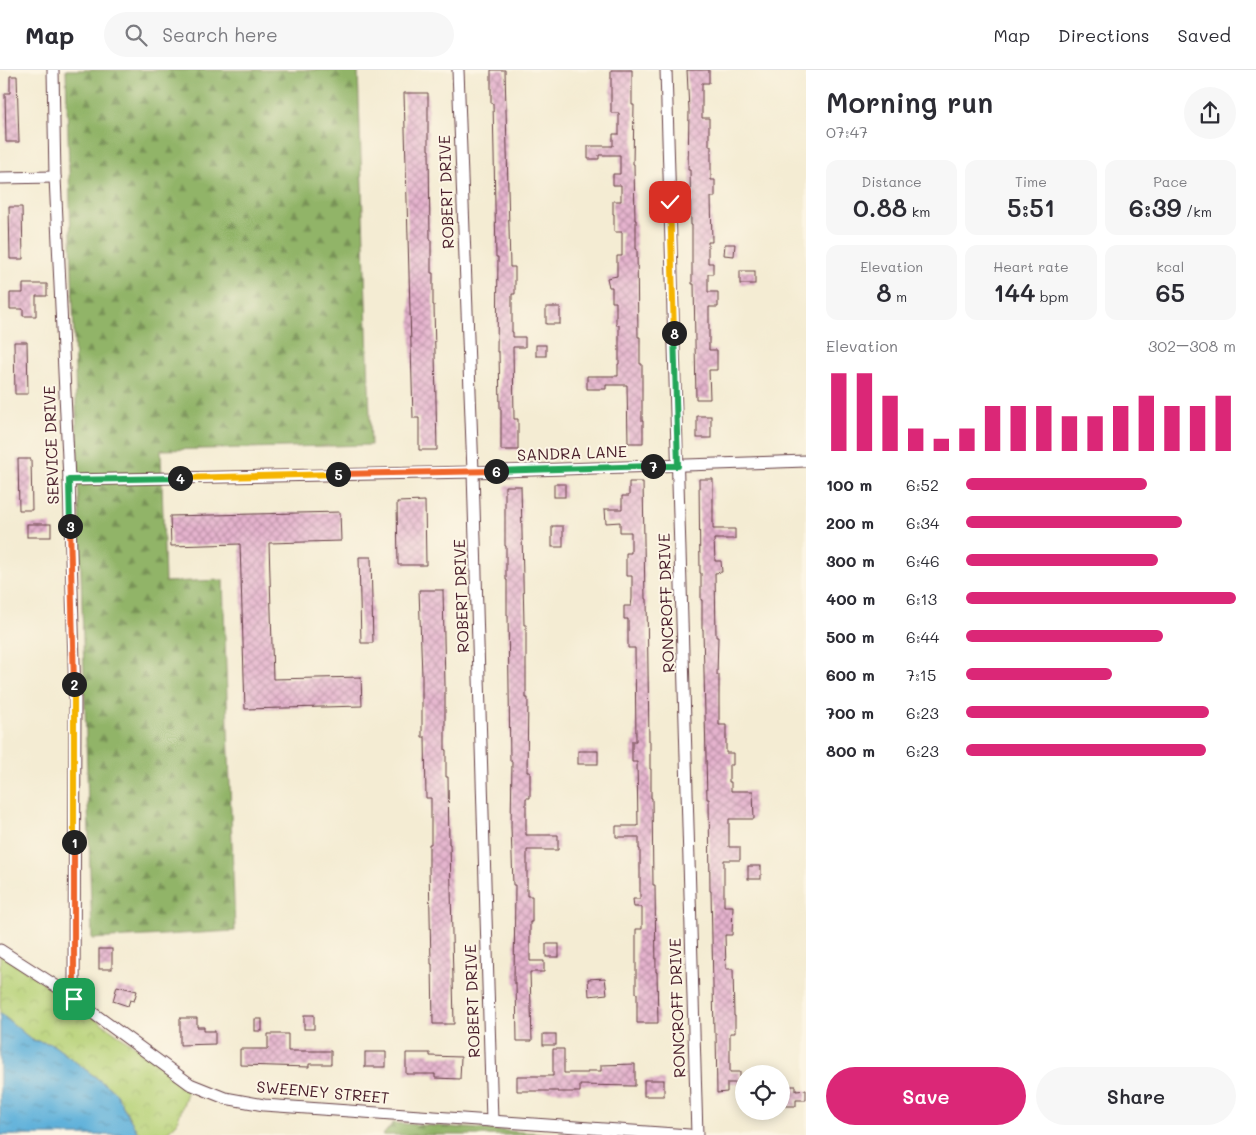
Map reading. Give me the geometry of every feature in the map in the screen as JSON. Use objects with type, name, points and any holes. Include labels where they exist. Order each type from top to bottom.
[{"type":"street","name":"SERVICE DRIVE","points":[[53,70],[55,177],[69,480],[75,700],[74,999]]},
{"type":"street","name":"ROBERT DRIVE","points":[[458,70],[473,472],[492,1121]]},
{"type":"street","name":"RONCROFF DRIVE","points":[[666,70],[697,1135]]},
{"type":"street","points":[[0,178],[55,177]]},
{"type":"street","name":"SANDRA LANE","points":[[69,480],[473,472],[806,461]]},
{"type":"street","name":"SWEENEY STREET","points":[[0,950],[56,986],[190,1084],[226,1098],[264,1105],[689,1135]]},
{"type":"green space","points":[[66,70],[358,70],[371,445],[161,450],[165,582],[223,580],[235,931],[92,939]]},
{"type":"green space","points":[[0,953],[190,1084],[177,1123],[164,1135],[139,1135],[115,1092],[52,1044],[32,1040],[0,1013]]},
{"type":"green space","points":[[393,1123],[565,1135],[383,1135]]},
{"type":"water","points":[[0,1013],[32,1040],[52,1044],[115,1092],[139,1135],[0,1135]]},
{"type":"building","points":[[491,70],[505,70],[510,267],[515,267],[515,294],[512,294],[512,332],[513,337],[525,337],[525,347],[513,347],[514,419],[518,419],[518,450],[501,450],[499,352],[497,352],[498,257],[496,257]]},
{"type":"building","points":[[611,70],[632,70],[638,337],[640,337],[640,364],[642,364],[643,443],[628,443],[627,385],[606,385],[606,389],[587,389],[587,376],[618,376],[619,364],[619,325],[616,325],[616,302],[612,302],[612,287],[609,287],[607,278],[617,276],[617,256],[622,256],[622,232],[614,232],[613,214],[613,201],[621,201],[621,185],[613,185],[613,174],[620,174],[620,155],[599,155],[599,159],[588,159],[588,146],[613,146],[613,134],[619,134],[619,113],[611,113]]},
{"type":"building","points":[[687,70],[709,70],[709,83],[702,83],[702,118],[709,118],[711,180],[715,180],[715,197],[711,197],[712,242],[708,242],[708,263],[713,263],[713,274],[708,274],[708,292],[718,292],[718,307],[709,307],[709,350],[717,350],[717,370],[709,370],[710,399],[696,399],[692,225],[690,170],[688,170],[689,110]]},
{"type":"building","points":[[10,76],[17,76],[19,142],[6,142],[5,93],[10,93]]},
{"type":"building","points":[[404,93],[428,93],[430,239],[431,273],[433,273],[437,450],[419,450],[419,418],[413,418]]},
{"type":"building","points":[[9,207],[22,207],[23,259],[10,259]]},
{"type":"building","points":[[725,244],[735,244],[734,256],[724,255]]},
{"type":"building","points":[[740,271],[755,271],[755,284],[740,284]]},
{"type":"building","points":[[23,284],[47,284],[47,296],[36,296],[36,316],[23,316],[23,309],[10,309],[10,293],[23,293]]},
{"type":"building","points":[[546,307],[560,307],[560,324],[546,324]]},
{"type":"building","points":[[14,342],[27,342],[28,394],[15,394]]},
{"type":"building","points":[[536,345],[546,345],[546,356],[536,356]]},
{"type":"building","points":[[697,416],[711,416],[711,438],[697,438]]},
{"type":"building","points":[[18,459],[31,459],[32,510],[19,510]]},
{"type":"building","points":[[699,479],[713,479],[713,529],[735,529],[735,539],[714,539],[715,561],[721,561],[722,572],[715,573],[719,725],[726,725],[726,753],[733,753],[733,765],[729,765],[731,791],[753,791],[754,819],[729,819],[729,847],[740,847],[740,860],[724,860],[724,906],[733,906],[732,935],[725,935],[726,969],[733,969],[735,1033],[730,1033],[730,1072],[735,1072],[735,1083],[727,1083],[727,1092],[717,1093],[710,891],[709,799],[707,799]]},
{"type":"building","points":[[629,482],[643,482],[658,1023],[637,1023],[636,929],[642,929],[642,907],[634,907],[633,899],[640,899],[639,837],[616,837],[616,826],[638,826],[637,762],[632,762],[632,741],[636,741],[635,648],[628,648],[628,619],[624,619],[624,606],[631,606],[632,599],[632,576],[626,576],[626,553],[631,553],[631,532],[620,532],[620,522],[606,523],[605,509],[622,509],[622,496],[629,496]]},
{"type":"building","points":[[554,484],[565,484],[565,497],[554,497]]},
{"type":"building","points":[[505,486],[521,486],[524,625],[526,625],[526,698],[528,698],[527,772],[530,772],[530,798],[526,798],[526,835],[558,835],[558,850],[527,850],[527,896],[532,896],[530,961],[544,961],[544,972],[530,972],[532,1041],[517,1041],[516,983],[514,983],[515,885],[513,885],[511,827],[512,761],[510,761]]},
{"type":"building","points":[[425,501],[426,565],[398,565],[397,502]]},
{"type":"building","points":[[340,512],[341,541],[269,543],[273,679],[361,677],[362,706],[245,709],[240,544],[171,546],[170,516]]},
{"type":"building","points":[[27,524],[51,524],[51,537],[27,537]]},
{"type":"building","points":[[552,526],[563,526],[563,547],[552,547]]},
{"type":"building","points":[[359,557],[371,557],[373,643],[361,643]]},
{"type":"building","points":[[419,590],[443,590],[445,750],[446,777],[448,777],[454,1024],[433,1024],[429,868],[431,798],[426,798],[425,737],[422,737]]},
{"type":"building","points":[[578,751],[598,751],[598,764],[578,764]]},
{"type":"building","points":[[748,866],[761,866],[761,879],[748,879]]},
{"type":"building","points":[[546,944],[559,944],[559,957],[546,957]]},
{"type":"building","points":[[99,949],[112,949],[112,969],[99,969]]},
{"type":"building","points":[[605,978],[607,994],[589,996],[588,979]]},
{"type":"building","points":[[117,986],[137,991],[134,1001],[130,1000],[128,1006],[113,1001]]},
{"type":"building","points":[[304,1015],[314,1015],[314,1029],[304,1029]]},
{"type":"building","points":[[180,1018],[197,1018],[197,1027],[204,1027],[204,1031],[215,1031],[215,1044],[180,1045]]},
{"type":"building","points":[[255,1019],[262,1019],[262,1031],[255,1031]]},
{"type":"building","points":[[268,1034],[288,1034],[288,1051],[331,1051],[331,1064],[309,1064],[309,1067],[240,1065],[240,1049],[268,1049]]},
{"type":"building","points":[[543,1034],[556,1034],[556,1045],[543,1045]]},
{"type":"building","points":[[553,1049],[564,1049],[564,1073],[601,1071],[601,1065],[635,1064],[635,1086],[580,1085],[580,1092],[517,1091],[517,1076],[553,1076]]},
{"type":"building","points":[[365,1052],[386,1052],[386,1067],[365,1067]]},
{"type":"building","points":[[406,1053],[430,1053],[430,1056],[461,1057],[460,1079],[435,1078],[435,1074],[406,1074]]},
{"type":"building","points":[[644,1080],[664,1080],[664,1096],[644,1096]]},
{"type":"building","points":[[790,1086],[796,1086],[796,1091],[806,1090],[806,1100],[796,1100],[796,1106],[790,1106]]},
{"type":"route","points":[[74,999],[75,700],[69,480],[678,466],[670,202]]}]
